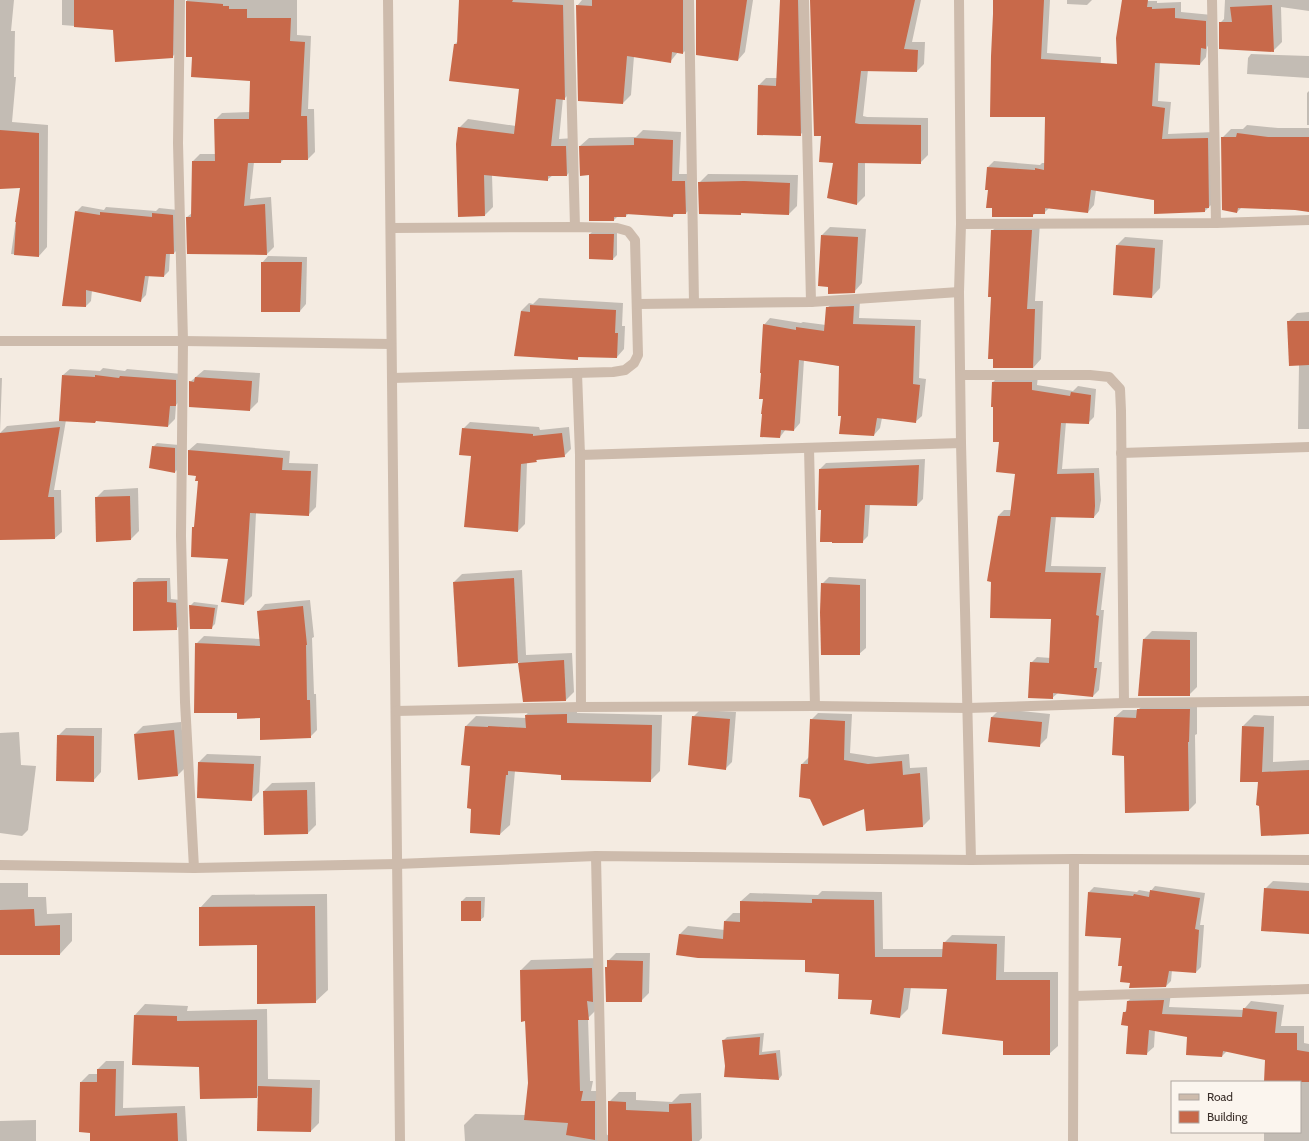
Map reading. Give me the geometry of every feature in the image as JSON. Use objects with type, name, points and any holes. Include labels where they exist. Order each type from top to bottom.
[{"type":"street","points":[[180,0],[178,143],[183,341],[182,544],[185,702],[194,868]]},
{"type":"street","points":[[388,0],[400,1141]]},
{"type":"street","points":[[570,0],[575,227]]},
{"type":"street","points":[[689,0],[694,303]]},
{"type":"street","points":[[804,0],[811,302]]},
{"type":"street","points":[[959,0],[961,224],[959,292],[961,443],[971,860]]},
{"type":"street","points":[[1212,0],[1216,223]]},
{"type":"street","points":[[961,224],[1216,223],[1309,220]]},
{"type":"street","points":[[390,228],[575,227],[617,228],[628,231],[635,240],[638,355],[634,363],[625,370],[613,372],[392,378]]},
{"type":"street","points":[[637,304],[811,302],[959,292]]},
{"type":"street","points":[[0,340],[392,344]]},
{"type":"street","points":[[577,373],[580,455],[581,707]]},
{"type":"street","points":[[961,375],[1090,375],[1108,377],[1120,389],[1124,703]]},
{"type":"street","points":[[580,455],[961,443]]},
{"type":"street","points":[[1121,453],[1309,447]]},
{"type":"street","points":[[809,448],[815,706]]},
{"type":"street","points":[[396,711],[581,707],[815,706],[968,708],[1124,703],[1309,701]]},
{"type":"street","points":[[0,865],[194,868],[397,864],[596,856],[971,860],[1309,860]]},
{"type":"street","points":[[596,856],[602,1141]]},
{"type":"street","points":[[1073,1141],[1074,859]]},
{"type":"street","points":[[1074,996],[1309,989]]},
{"type":"building","points":[[74,0],[174,0],[173,58],[115,62],[113,30],[74,27]]},
{"type":"building","points":[[459,0],[513,0],[512,2],[563,5],[565,100],[556,99],[551,146],[566,146],[567,176],[548,176],[548,181],[484,175],[485,216],[458,217],[456,144],[458,127],[514,134],[519,89],[449,81],[454,44],[457,44]]},
{"type":"building","points":[[592,0],[683,0],[683,54],[672,52],[671,63],[627,56],[623,104],[578,101],[576,5],[592,6]]},
{"type":"building","points":[[696,0],[747,0],[738,61],[696,55]]},
{"type":"building","points":[[780,0],[798,0],[801,136],[757,135],[758,85],[776,86]]},
{"type":"building","points":[[810,0],[915,0],[904,49],[918,50],[917,72],[861,71],[855,123],[921,125],[921,164],[858,163],[857,205],[827,198],[833,163],[819,162],[821,136],[814,136]]},
{"type":"building","points":[[993,0],[1044,0],[1041,59],[1117,64],[1116,38],[1122,0],[1148,0],[1147,7],[1152,7],[1152,9],[1175,8],[1175,18],[1206,21],[1206,49],[1201,48],[1200,65],[1155,63],[1152,106],[1165,108],[1162,139],[1208,138],[1209,208],[1205,208],[1205,212],[1154,214],[1154,200],[1091,190],[1088,213],[1045,208],[1045,214],[1033,214],[1033,217],[992,217],[992,208],[986,208],[988,190],[985,190],[987,167],[1035,170],[1035,168],[1044,170],[1045,117],[990,117]]},
{"type":"building","points":[[186,1],[223,4],[223,6],[229,6],[229,9],[247,9],[247,18],[291,18],[290,41],[305,42],[301,116],[307,116],[308,160],[281,160],[281,163],[248,163],[244,206],[265,204],[267,255],[187,254],[186,217],[191,217],[192,161],[215,161],[214,119],[249,119],[250,81],[191,77],[192,57],[186,57]]},
{"type":"building","points":[[1272,5],[1274,52],[1219,49],[1219,22],[1232,22],[1230,7]]},
{"type":"building","points":[[0,130],[39,133],[39,257],[14,255],[15,222],[20,188],[0,189]]},
{"type":"building","points":[[1237,133],[1268,137],[1309,137],[1309,212],[1295,210],[1238,208],[1237,213],[1222,210],[1221,137],[1236,137]]},
{"type":"building","points":[[634,138],[673,140],[672,181],[685,181],[686,214],[673,214],[673,217],[626,214],[626,217],[614,217],[614,221],[589,221],[589,175],[580,176],[579,146],[634,145]]},
{"type":"building","points":[[744,181],[790,183],[789,215],[741,213],[741,215],[699,214],[698,182]]},
{"type":"building","points":[[75,211],[100,215],[100,212],[152,217],[152,213],[173,215],[174,254],[166,254],[164,277],[145,276],[141,302],[86,290],[86,307],[62,306]]},
{"type":"building","points":[[991,230],[1032,230],[1027,309],[1035,309],[1033,368],[993,368],[993,359],[988,359],[991,297],[988,297]]},
{"type":"building","points":[[589,234],[614,234],[613,260],[589,259]]},
{"type":"building","points":[[821,235],[858,237],[855,293],[828,294],[828,287],[818,286]]},
{"type":"building","points":[[1116,245],[1155,248],[1152,298],[1113,295]]},
{"type":"building","points":[[261,262],[302,262],[300,312],[261,312]]},
{"type":"building","points":[[530,305],[616,310],[615,333],[618,333],[617,358],[578,357],[578,360],[514,356],[521,311],[530,312]]},
{"type":"building","points":[[854,306],[853,324],[915,326],[913,384],[920,385],[916,423],[877,418],[874,436],[839,434],[841,416],[838,416],[839,366],[799,360],[794,431],[781,430],[780,438],[760,437],[763,399],[759,399],[763,324],[796,330],[796,327],[824,331],[826,307]]},
{"type":"building","points":[[1287,321],[1309,321],[1309,365],[1289,366]]},
{"type":"building","points":[[62,375],[95,377],[95,375],[119,378],[120,376],[176,380],[176,406],[170,406],[168,427],[96,421],[95,423],[59,421]]},
{"type":"building","points":[[195,377],[252,381],[250,411],[189,407],[189,381],[194,382]]},
{"type":"building","points":[[992,382],[1032,382],[1032,390],[1070,396],[1071,392],[1091,395],[1089,424],[1061,423],[1057,474],[1094,473],[1094,518],[1051,517],[1045,572],[1101,573],[1096,615],[1099,616],[1094,668],[1097,668],[1093,697],[1053,693],[1053,699],[1028,698],[1030,662],[1049,663],[1051,619],[990,618],[991,582],[987,581],[998,516],[1010,516],[1015,474],[996,472],[999,442],[993,442],[993,407],[991,407]]},
{"type":"building","points":[[60,427],[48,497],[54,497],[55,539],[0,540],[0,433]]},
{"type":"building","points":[[462,428],[533,434],[533,436],[562,433],[565,457],[536,460],[537,462],[521,464],[518,532],[464,527],[471,456],[459,455]]},
{"type":"building","points":[[152,446],[175,448],[175,473],[149,468]]},
{"type":"building","points":[[188,450],[283,458],[282,470],[311,471],[309,516],[250,513],[244,605],[221,602],[228,559],[191,557],[192,527],[194,527],[198,481],[195,481],[196,476],[188,475]]},
{"type":"building","points":[[919,465],[917,506],[865,505],[863,543],[820,542],[821,510],[818,510],[819,469]]},
{"type":"building","points":[[130,496],[131,540],[96,542],[95,497]]},
{"type":"building","points":[[514,578],[518,663],[458,667],[453,582]]},
{"type":"building","points":[[167,581],[167,602],[176,603],[177,630],[133,631],[133,582]]},
{"type":"building","points":[[821,583],[860,585],[860,655],[821,655]]},
{"type":"building","points":[[189,605],[215,608],[212,629],[190,629]]},
{"type":"building","points":[[303,606],[307,645],[307,700],[310,700],[311,738],[260,740],[260,718],[237,719],[237,713],[194,713],[195,643],[260,646],[257,611]]},
{"type":"building","points":[[1143,639],[1190,640],[1190,696],[1138,696]]},
{"type":"building","points":[[564,660],[566,701],[523,702],[518,663]]},
{"type":"building","points":[[1137,709],[1190,709],[1188,742],[1189,811],[1125,813],[1124,756],[1112,755],[1114,717],[1136,718]]},
{"type":"building","points":[[567,714],[567,723],[652,725],[651,782],[561,780],[561,775],[508,771],[508,775],[506,775],[500,835],[470,833],[471,809],[467,808],[470,766],[461,765],[465,726],[526,728],[525,715]]},
{"type":"building","points":[[692,716],[730,719],[726,770],[688,765]]},
{"type":"building","points":[[991,717],[1042,722],[1040,747],[988,742]]},
{"type":"building","points":[[810,719],[845,721],[844,760],[868,764],[902,761],[903,775],[920,773],[923,827],[866,831],[864,809],[823,826],[810,799],[799,797],[801,764],[808,764]]},
{"type":"building","points":[[1242,726],[1264,727],[1262,772],[1309,770],[1309,834],[1261,836],[1259,806],[1256,805],[1258,782],[1240,782]]},
{"type":"building","points":[[174,730],[178,776],[138,780],[134,734]]},
{"type":"building","points":[[57,735],[94,736],[94,782],[56,781]]},
{"type":"building","points":[[198,762],[254,764],[252,801],[197,798]]},
{"type":"building","points":[[307,790],[308,834],[264,835],[263,791]]},
{"type":"building","points":[[1264,888],[1309,891],[1309,934],[1261,931]]},
{"type":"building","points":[[1150,890],[1200,898],[1195,929],[1199,930],[1196,973],[1169,971],[1166,987],[1129,988],[1130,983],[1120,982],[1122,966],[1118,966],[1121,938],[1085,936],[1088,892],[1133,896],[1134,894],[1149,897]]},
{"type":"building","points":[[812,899],[874,900],[875,957],[942,957],[943,942],[997,944],[996,980],[1050,980],[1050,1055],[1003,1055],[1003,1041],[942,1034],[947,989],[904,988],[900,1018],[870,1014],[872,1000],[838,999],[839,974],[805,972],[805,960],[698,958],[676,955],[679,934],[723,939],[724,921],[740,922],[740,901],[812,903]]},
{"type":"building","points":[[461,901],[481,901],[481,921],[461,921]]},
{"type":"building","points":[[315,906],[316,1003],[257,1004],[257,945],[199,946],[199,907]]},
{"type":"building","points":[[34,909],[35,926],[60,925],[60,955],[0,955],[0,910]]},
{"type":"building","points":[[607,960],[643,961],[642,1002],[606,1002],[605,967],[607,967]]},
{"type":"building","points":[[592,968],[593,1002],[587,1001],[589,1020],[578,1020],[580,1091],[583,1091],[581,1101],[595,1101],[595,1140],[566,1135],[568,1123],[524,1120],[528,1083],[525,1021],[521,1022],[520,970]]},
{"type":"building","points":[[1164,1000],[1162,1014],[1242,1017],[1243,1008],[1277,1012],[1275,1033],[1297,1033],[1297,1050],[1309,1052],[1309,1082],[1264,1081],[1265,1060],[1223,1051],[1222,1057],[1186,1055],[1187,1037],[1149,1030],[1147,1055],[1126,1054],[1128,1026],[1121,1025],[1123,1012],[1126,1012],[1127,1001]]},
{"type":"building","points":[[134,1015],[177,1016],[177,1021],[257,1020],[257,1098],[200,1099],[199,1067],[132,1065]]},
{"type":"building","points":[[760,1037],[759,1055],[776,1053],[779,1080],[724,1077],[725,1066],[722,1040]]},
{"type":"building","points":[[97,1069],[116,1069],[115,1116],[177,1113],[178,1141],[90,1141],[90,1133],[79,1132],[80,1082],[97,1082]]},
{"type":"building","points":[[258,1086],[312,1088],[311,1132],[257,1131]]},
{"type":"building","points":[[608,1101],[626,1102],[626,1110],[669,1112],[669,1104],[691,1103],[692,1141],[608,1141]]}]
